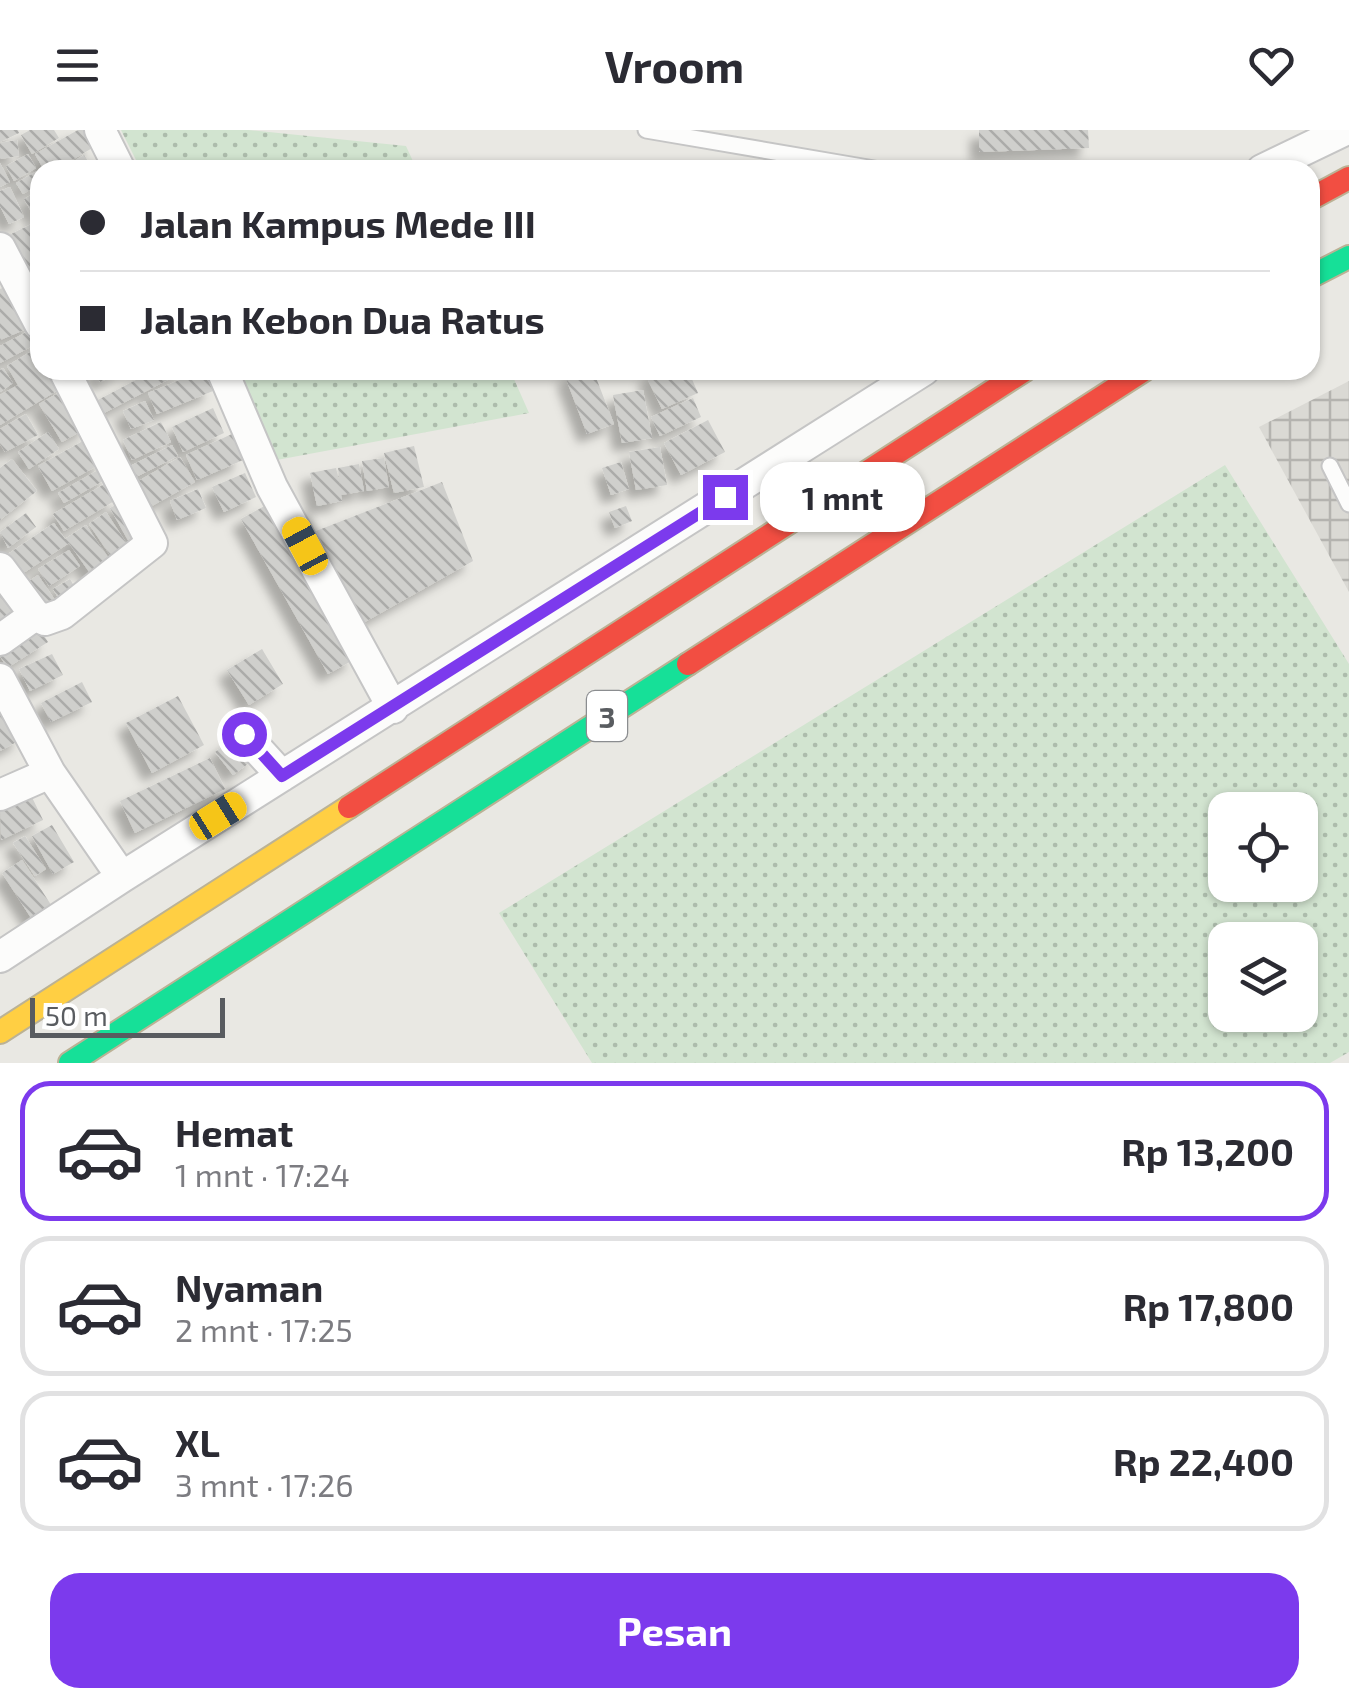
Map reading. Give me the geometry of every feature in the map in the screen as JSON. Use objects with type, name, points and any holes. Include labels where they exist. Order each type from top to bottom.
[{"type":"highway","points":[[1320,194],[1349,178]]},
{"type":"highway","points":[[1320,272],[1349,256]]},
{"type":"highway","name":"3","points":[[0,1032],[1010,380]]},
{"type":"highway","name":"3","points":[[70,1063],[1129,380]]},
{"type":"street","points":[[100,130],[115,160]]},
{"type":"street","points":[[1283,160],[1345,130]]},
{"type":"street","points":[[0,248],[30,305]]},
{"type":"street","points":[[0,568],[34,615],[44,620],[57,617],[150,546],[151,538],[69,380]]},
{"type":"street","points":[[226,380],[272,487],[393,708]]},
{"type":"street","points":[[0,957],[908,380]]},
{"type":"street","points":[[0,640],[34,615]]},
{"type":"street","points":[[0,679],[50,773],[122,876]]},
{"type":"street","points":[[240,730],[282,776]]},
{"type":"street","points":[[0,796],[50,773]]},
{"type":"lane","points":[[646,130],[694,134],[828,160]]},
{"type":"lane","points":[[1330,466],[1349,504]]},
{"type":"shaded area","points":[[1349,381],[1349,592],[1259,427]]},
{"type":"green space","points":[[121,130],[248,130],[406,146],[412,160],[136,160]]},
{"type":"green space","points":[[229,380],[514,380],[529,413],[266,462]]},
{"type":"green space","points":[[1225,465],[1349,664],[1349,1052],[1330,1063],[592,1063],[499,913]]},
{"type":"building","points":[[0,130],[18,130],[19,133],[0,142]]},
{"type":"building","points":[[30,130],[54,130],[59,138],[32,154],[21,135]]},
{"type":"building","points":[[78,130],[84,130],[94,147],[72,160],[38,160],[35,154]]},
{"type":"building","points":[[979,130],[1088,130],[1089,148],[979,152]]},
{"type":"building","points":[[17,140],[19,156],[0,159],[0,143]]},
{"type":"building","points":[[28,154],[31,160],[30,172],[14,181],[6,166]]},
{"type":"building","points":[[0,163],[10,182],[0,187]]},
{"type":"building","points":[[30,175],[30,190],[23,194],[16,183]]},
{"type":"building","points":[[10,187],[24,217],[9,224],[0,206],[0,191]]},
{"type":"building","points":[[30,225],[30,276],[29,276],[9,235]]},
{"type":"building","points":[[17,282],[30,311],[30,328],[0,340],[0,289]]},
{"type":"building","points":[[30,330],[30,347],[0,363],[0,346]]},
{"type":"building","points":[[30,352],[30,380],[66,380],[68,384],[0,425],[0,395],[18,385],[7,366]]},
{"type":"building","points":[[3,368],[13,383],[0,392],[0,370]]},
{"type":"building","points":[[136,380],[168,380],[102,414],[96,401]]},
{"type":"building","points":[[180,380],[208,380],[213,391],[157,414],[148,393]]},
{"type":"building","points":[[567,380],[597,380],[614,424],[587,434]]},
{"type":"building","points":[[648,380],[692,380],[698,393],[662,409]]},
{"type":"building","points":[[67,388],[90,426],[62,442],[39,404]]},
{"type":"building","points":[[643,390],[652,438],[622,443],[613,395]]},
{"type":"building","points":[[693,398],[701,417],[660,436],[651,417]]},
{"type":"building","points":[[145,401],[154,420],[131,429],[123,411]]},
{"type":"building","points":[[213,408],[224,433],[183,452],[172,427]]},
{"type":"building","points":[[26,414],[38,435],[5,452],[0,444],[0,429]]},
{"type":"building","points":[[708,420],[725,452],[681,475],[664,443]]},
{"type":"building","points":[[161,422],[171,442],[132,460],[123,440]]},
{"type":"building","points":[[48,432],[59,449],[29,469],[18,452]]},
{"type":"building","points":[[232,434],[243,460],[197,480],[186,455]]},
{"type":"building","points":[[90,437],[104,462],[52,491],[38,466]]},
{"type":"building","points":[[172,445],[178,456],[136,477],[130,466]]},
{"type":"building","points":[[414,446],[424,487],[394,493],[384,453]]},
{"type":"building","points":[[660,447],[667,485],[636,490],[629,452]]},
{"type":"building","points":[[180,457],[195,482],[150,507],[135,483]]},
{"type":"building","points":[[384,458],[389,487],[367,491],[362,461]]},
{"type":"building","points":[[12,459],[37,491],[0,520],[0,468]]},
{"type":"building","points":[[621,462],[629,489],[611,495],[602,468]]},
{"type":"building","points":[[359,464],[364,491],[341,495],[342,501],[317,506],[310,473],[336,468],[340,485],[338,468]]},
{"type":"building","points":[[105,466],[110,477],[64,503],[58,493]]},
{"type":"building","points":[[245,473],[256,497],[224,512],[212,487]]},
{"type":"building","points":[[442,482],[473,561],[363,623],[316,531]]},
{"type":"building","points":[[106,483],[116,500],[64,531],[53,514]]},
{"type":"building","points":[[198,489],[206,508],[177,520],[170,501]]},
{"type":"building","points":[[127,499],[149,540],[133,549],[110,508]]},
{"type":"building","points":[[268,504],[355,659],[328,674],[241,519]]},
{"type":"building","points":[[626,506],[632,521],[615,528],[609,512]]},
{"type":"building","points":[[106,512],[133,553],[116,564],[89,524]]},
{"type":"building","points":[[26,513],[36,527],[8,548],[0,532]]},
{"type":"building","points":[[54,523],[65,539],[86,525],[112,563],[92,576],[69,543],[22,574],[8,554]]},
{"type":"building","points":[[69,550],[80,566],[49,586],[38,569]]},
{"type":"building","points":[[38,575],[55,600],[40,610],[23,585]]},
{"type":"building","points":[[70,579],[77,591],[60,601],[53,589]]},
{"type":"building","points":[[0,592],[20,622],[0,635]]},
{"type":"building","points":[[35,621],[48,642],[7,668],[0,656],[0,643]]},
{"type":"building","points":[[262,649],[283,684],[249,705],[227,670]]},
{"type":"building","points":[[52,654],[63,675],[30,691],[19,669]]},
{"type":"building","points":[[82,682],[92,702],[51,722],[41,703]]},
{"type":"building","points":[[178,696],[204,745],[152,773],[126,723]]},
{"type":"building","points":[[0,697],[22,739],[0,751]]},
{"type":"building","points":[[237,735],[256,758],[233,775],[215,752]]},
{"type":"building","points":[[210,758],[225,789],[135,833],[120,801]]},
{"type":"building","points":[[27,787],[43,820],[1,840],[0,800]]},
{"type":"building","points":[[52,825],[74,862],[53,874],[32,836]]},
{"type":"building","points":[[25,836],[46,869],[35,876],[13,843]]},
{"type":"building","points":[[22,860],[55,911],[35,924],[2,873]]},
{"type":"traffic: fast","points":[[1320,272],[1349,257]]},
{"type":"traffic: fast","points":[[70,1063],[688,664]]},
{"type":"traffic: slow","points":[[0,1032],[349,807]]},
{"type":"traffic: jam","points":[[1320,194],[1349,178]]},
{"type":"traffic: jam","points":[[349,807],[1010,380]]},
{"type":"traffic: jam","points":[[688,664],[1128,380]]},
{"type":"route","points":[[244,734],[282,776],[725,497]]}]
